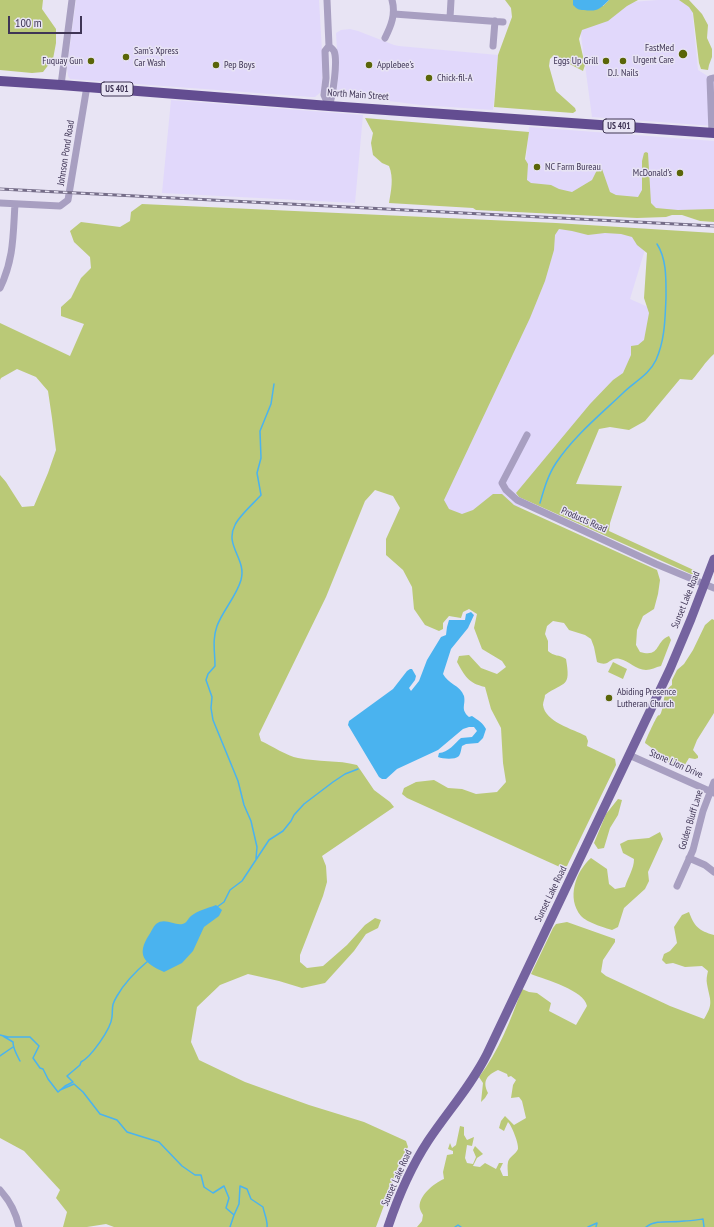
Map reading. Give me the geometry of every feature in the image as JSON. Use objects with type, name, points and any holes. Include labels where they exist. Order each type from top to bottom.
[{"type":"highway","name":"North Main Street","points":[[0,81],[87,86],[329,106],[713,133]]},
{"type":"main road","name":"Sunset Lake Road","points":[[388,1227],[401,1192],[417,1159],[429,1139],[469,1086],[483,1062],[670,669],[714,559]]},
{"type":"street","points":[[61,85],[72,0]]},
{"type":"street","points":[[327,0],[329,46],[325,51],[326,78],[324,94],[329,106]]},
{"type":"street","points":[[385,38],[394,14],[392,0]]},
{"type":"street","points":[[450,18],[451,0]]},
{"type":"street","points":[[394,14],[502,22]]},
{"type":"street","points":[[493,46],[494,22]]},
{"type":"street","points":[[712,78],[713,133]]},
{"type":"street","name":"Johnson Pond Road","points":[[0,203],[60,206],[68,200],[87,86]]},
{"type":"street","points":[[0,288],[6,276],[11,257],[15,204]]},
{"type":"street","name":"Products Road","points":[[527,435],[502,483],[506,490],[516,500],[656,564],[714,588]]},
{"type":"street","name":"Stone Lion Drive","points":[[629,755],[712,792]]},
{"type":"street","name":"Golden Bluff Lane","points":[[677,886],[690,858],[697,837],[702,811],[712,792],[714,782]]},
{"type":"street","points":[[690,858],[705,865],[714,872]]},
{"type":"street","points":[[0,1190],[11,1204],[19,1227]]},
{"type":"shaded area","points":[[76,0],[319,0],[323,68],[321,92],[315,97],[311,97],[70,79],[67,68]]},
{"type":"shaded area","points":[[681,0],[692,8],[698,70],[714,80],[714,126],[592,117],[580,28],[618,3]]},
{"type":"shaded area","points":[[350,29],[399,46],[498,55],[493,110],[421,105],[340,95],[337,89],[338,67],[336,33],[341,30]]},
{"type":"shaded area","points":[[171,100],[363,115],[355,203],[162,193]]},
{"type":"shaded area","points":[[529,127],[714,141],[714,215],[522,203]]},
{"type":"shaded area","points":[[555,228],[650,233],[630,299],[657,311],[643,367],[526,497],[518,511],[426,522]]},
{"type":"green space","points":[[0,0],[43,0],[42,9],[56,29],[56,43],[53,59],[43,72],[32,73],[0,70]]},
{"type":"green space","points":[[505,0],[573,0],[573,5],[603,6],[609,0],[638,0],[627,6],[608,21],[582,30],[579,39],[585,65],[583,71],[554,55],[550,59],[549,66],[556,91],[575,108],[576,111],[573,113],[494,107],[498,55],[512,17],[511,8]]},
{"type":"green space","points":[[679,0],[689,0],[702,14],[708,25],[707,38],[712,49],[712,57],[708,70],[701,69],[699,63],[693,13],[689,7]]},
{"type":"green space","points":[[365,118],[529,132],[525,159],[528,164],[527,180],[531,183],[551,185],[559,189],[572,192],[592,180],[597,170],[602,169],[610,192],[616,195],[638,197],[642,190],[642,161],[644,153],[646,152],[648,153],[651,203],[656,208],[678,210],[714,209],[714,222],[700,221],[682,215],[637,218],[476,210],[473,208],[389,203],[392,184],[391,171],[389,166],[382,163],[373,155],[371,143],[373,133]]},
{"type":"green space","points":[[142,204],[556,223],[714,233],[714,354],[692,380],[680,379],[645,421],[629,430],[610,427],[599,429],[576,484],[622,486],[610,523],[609,531],[698,572],[696,574],[691,574],[519,497],[516,493],[590,404],[613,380],[623,373],[631,355],[631,346],[638,345],[644,340],[649,313],[644,298],[647,253],[637,245],[632,237],[621,234],[605,233],[588,235],[559,229],[555,235],[554,250],[545,281],[530,318],[444,500],[449,509],[462,514],[473,510],[493,494],[502,494],[514,505],[657,570],[660,580],[654,609],[643,616],[637,630],[636,645],[640,652],[651,653],[655,651],[665,638],[669,636],[671,640],[661,666],[650,670],[642,670],[620,659],[614,659],[605,664],[597,662],[591,639],[585,635],[569,630],[564,623],[553,621],[547,626],[545,634],[548,641],[548,651],[566,659],[568,675],[565,683],[545,695],[543,705],[545,711],[560,724],[586,736],[588,741],[587,746],[615,759],[616,765],[567,866],[562,868],[407,798],[402,794],[404,788],[416,782],[434,780],[448,788],[462,789],[476,794],[497,792],[506,782],[503,763],[501,728],[491,709],[485,687],[471,681],[462,671],[457,662],[459,656],[469,655],[481,668],[497,674],[506,667],[502,661],[482,649],[474,628],[477,614],[469,609],[463,612],[461,618],[449,616],[443,623],[443,629],[439,631],[425,625],[414,609],[412,587],[403,570],[386,555],[386,539],[400,508],[393,496],[375,490],[365,501],[326,597],[259,734],[261,741],[294,757],[343,762],[357,765],[374,790],[390,802],[394,807],[322,856],[326,866],[327,882],[300,955],[300,962],[307,968],[323,966],[347,945],[365,925],[375,918],[381,920],[378,928],[366,934],[354,951],[325,983],[302,988],[248,974],[220,985],[197,1007],[191,1042],[199,1060],[245,1082],[309,1105],[364,1122],[406,1141],[408,1147],[401,1159],[376,1227],[114,1227],[106,1224],[87,1227],[63,1227],[67,1212],[56,1198],[60,1190],[24,1151],[0,1138],[0,475],[22,507],[34,506],[56,450],[48,391],[36,377],[17,369],[0,380],[0,323],[70,356],[84,324],[61,316],[61,307],[71,298],[81,278],[91,268],[90,257],[74,242],[70,231],[81,222],[120,227],[130,221],[131,212]]},
{"type":"green space","points":[[712,619],[714,620],[714,713],[697,740],[693,750],[698,758],[689,758],[683,768],[658,758],[656,751],[645,743],[656,719],[661,713],[665,694],[672,685],[672,680],[677,670],[684,664],[693,650],[705,625]]},
{"type":"green space","points":[[613,662],[627,669],[623,679],[608,672]]},
{"type":"green space","points":[[618,799],[622,800],[618,815],[610,828],[604,848],[598,849],[594,843],[606,814]]},
{"type":"green space","points":[[660,832],[663,839],[648,872],[649,881],[645,889],[624,908],[618,927],[612,930],[591,923],[583,918],[574,901],[574,893],[577,877],[586,863],[591,858],[607,869],[609,884],[615,889],[625,887],[632,870],[634,859],[623,853],[620,844],[628,840],[649,838]]},
{"type":"green space","points":[[689,912],[695,924],[701,930],[714,935],[714,1227],[417,1227],[422,1221],[423,1215],[420,1209],[421,1200],[431,1187],[444,1179],[443,1172],[447,1155],[453,1154],[453,1151],[448,1149],[450,1143],[452,1148],[456,1145],[460,1126],[464,1127],[464,1135],[467,1140],[474,1137],[472,1146],[467,1145],[465,1158],[467,1163],[473,1164],[476,1157],[473,1150],[475,1146],[483,1154],[477,1158],[473,1166],[480,1167],[485,1163],[496,1169],[499,1163],[503,1163],[500,1169],[503,1176],[508,1176],[508,1162],[517,1151],[518,1147],[510,1124],[508,1122],[504,1131],[499,1128],[501,1121],[505,1116],[514,1125],[526,1118],[522,1101],[519,1097],[511,1098],[513,1085],[516,1080],[511,1076],[508,1077],[507,1074],[498,1070],[494,1072],[488,1076],[485,1085],[488,1093],[481,1102],[483,1083],[479,1077],[498,1046],[509,1023],[522,989],[537,993],[551,1003],[549,1011],[576,1025],[587,1006],[584,1000],[572,990],[531,974],[556,924],[567,922],[615,939],[615,942],[603,960],[601,972],[606,976],[670,1006],[704,1019],[710,1005],[707,981],[708,971],[702,966],[685,967],[673,963],[666,964],[662,960],[664,954],[670,951],[677,943],[674,927],[682,915]]},
{"type":"water","points":[[573,0],[609,0],[601,8],[592,11],[578,9],[573,5]]},
{"type":"water","points":[[471,612],[474,615],[468,628],[451,649],[443,674],[462,692],[464,696],[464,709],[466,714],[469,717],[472,716],[485,727],[486,729],[483,738],[478,743],[466,744],[462,746],[460,755],[455,758],[449,759],[438,757],[439,753],[448,750],[461,738],[472,737],[477,731],[474,727],[463,729],[438,750],[397,769],[386,779],[382,779],[379,777],[348,725],[349,721],[393,689],[407,671],[412,669],[416,676],[409,688],[411,691],[419,681],[427,660],[441,637],[446,635],[449,620],[465,620],[466,614]]},
{"type":"water","points":[[216,905],[222,910],[219,916],[204,927],[193,951],[182,963],[164,972],[147,962],[144,958],[143,948],[156,924],[167,921],[182,924],[196,913]]},
{"type":"waterway","points":[[540,503],[551,472],[563,453],[588,426],[645,374],[656,360],[663,337],[666,298],[666,277],[663,256],[657,244]]},
{"type":"waterway","points":[[256,859],[257,847],[251,821],[244,805],[238,781],[213,720],[211,708],[212,697],[206,680],[208,674],[215,666],[215,631],[241,580],[241,566],[232,540],[232,533],[240,518],[261,495],[257,473],[261,458],[260,431],[271,404],[274,384]]},
{"type":"waterway","points":[[217,907],[224,902],[230,890],[242,881],[269,840],[283,831],[304,804],[345,774],[358,769]]},
{"type":"waterway","points":[[58,1092],[73,1082],[67,1076],[90,1055],[100,1042],[111,1022],[113,1004],[117,996],[131,977],[148,961]]},
{"type":"waterway","points":[[0,1035],[8,1037],[30,1037],[39,1046],[33,1058],[40,1068],[43,1069],[48,1079],[58,1092]]},
{"type":"waterway","points":[[3,1036],[13,1042],[14,1050],[20,1061]]},
{"type":"waterway","points":[[0,1056],[13,1047]]},
{"type":"waterway","points":[[60,1090],[74,1084],[83,1092],[100,1114],[117,1120],[127,1132],[159,1142],[182,1166],[195,1175],[201,1175],[204,1187],[213,1193],[224,1186],[229,1198],[226,1208],[234,1215]]},
{"type":"waterway","points":[[230,1227],[239,1204],[240,1186],[247,1189],[251,1199],[263,1207],[267,1227]]},
{"type":"waterway","points":[[646,1227],[659,1222],[679,1222],[703,1219],[704,1227]]},
{"type":"waterway","points":[[588,1227],[597,1223],[596,1227]]},
{"type":"waterway","points":[[455,1227],[458,1225],[461,1227]]},
{"type":"railway","points":[[0,189],[714,226]]},
{"type":"place","name":"FastMed Urgent Care","points":[[683,54]]},
{"type":"place","name":"Sam's Xpress Car Wash","points":[[126,57]]},
{"type":"place","name":"Fuquay Gun","points":[[91,61]]},
{"type":"place","name":"Eggs Up Grill","points":[[606,61]]},
{"type":"place","name":"D.J. Nails","points":[[623,61]]},
{"type":"place","name":"Pep Boys","points":[[216,65]]},
{"type":"place","name":"Applebee's","points":[[369,65]]},
{"type":"place","name":"Chick-fil-A","points":[[429,78]]},
{"type":"place","name":"NC Farm Bureau","points":[[537,167]]},
{"type":"place","name":"McDonald's","points":[[680,173]]},
{"type":"place","name":"Abiding Presence Lutheran Church","points":[[609,698]]}]
